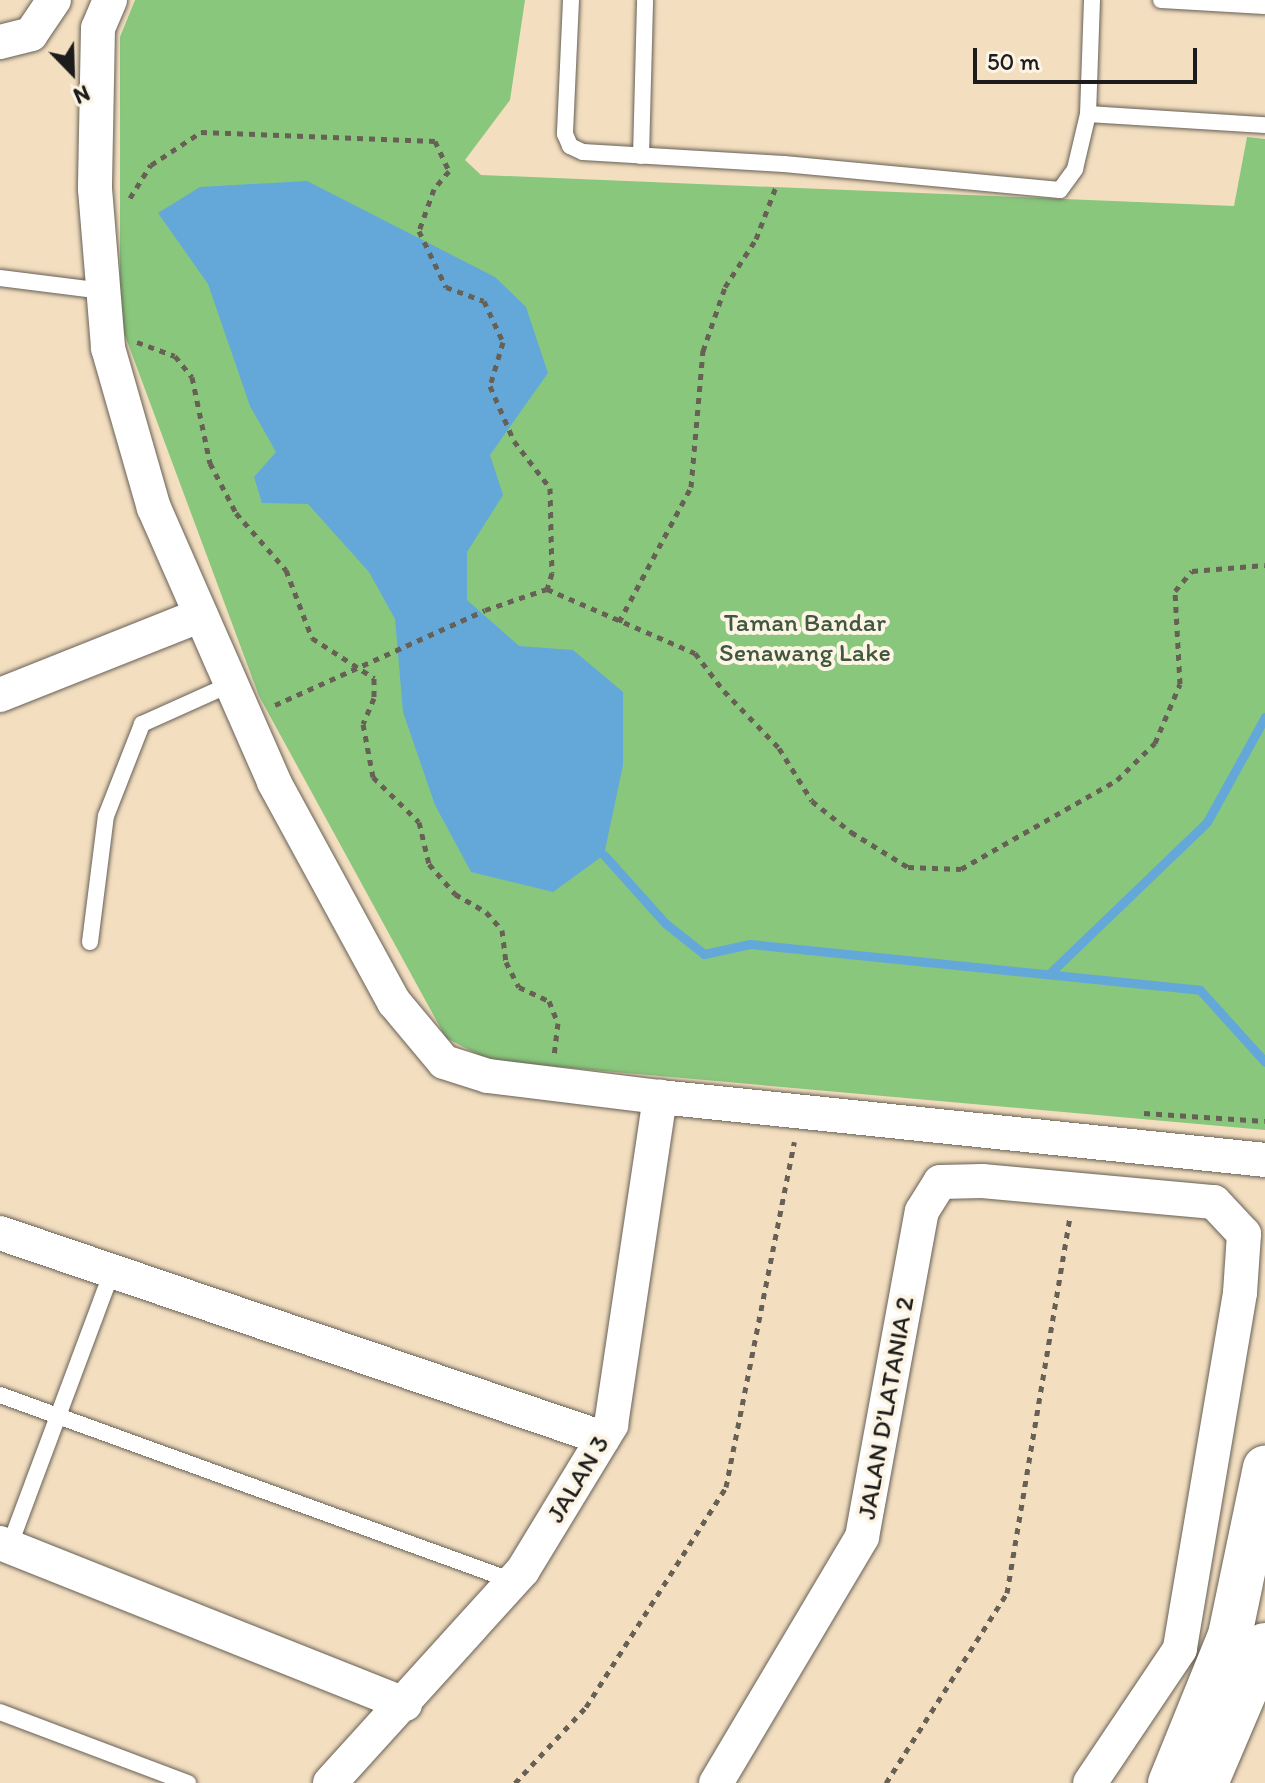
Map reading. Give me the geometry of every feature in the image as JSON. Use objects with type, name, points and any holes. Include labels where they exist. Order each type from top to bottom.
[{"type":"street","points":[[0,42],[31,34],[54,0]]},
{"type":"street","points":[[110,0],[98,28],[96,137],[106,330],[154,508],[274,782],[394,1002],[444,1062],[488,1076],[551,1084],[1265,1160]]},
{"type":"street","points":[[0,695],[201,615]]},
{"type":"street","name":"JALAN 3","points":[[330,1783],[405,1704],[513,1581],[611,1425],[660,1097]]},
{"type":"street","name":"JALAN D’LATANIA 2","points":[[716,1783],[862,1537],[922,1211],[940,1182],[1075,1189]]},
{"type":"street","points":[[1075,1189],[1214,1202],[1244,1234],[1240,1293],[1180,1649],[1090,1783]]},
{"type":"street","points":[[0,1233],[603,1438]]},
{"type":"street","points":[[1206,1783],[1253,1641],[1265,1468]]},
{"type":"street","points":[[5,1545],[405,1704]]},
{"type":"street","points":[[1170,1783],[1253,1641]]},
{"type":"lane","points":[[571,0],[565,134],[570,146],[583,152],[784,164],[1060,190],[1075,169],[1088,114],[1092,0]]},
{"type":"lane","points":[[641,156],[645,0]]},
{"type":"lane","points":[[1161,0],[1265,6]]},
{"type":"lane","points":[[1088,114],[1265,125]]},
{"type":"lane","points":[[0,278],[103,291]]},
{"type":"lane","points":[[90,942],[106,816],[142,724],[231,684]]},
{"type":"lane","points":[[5,1545],[112,1271]]},
{"type":"lane","points":[[0,1395],[513,1581]]},
{"type":"lane","points":[[0,1712],[188,1783]]},
{"type":"path","points":[[131,210],[130,196],[151,165],[201,132],[435,141],[449,171],[434,189],[419,231],[446,287],[488,307],[504,349],[490,386],[514,441],[550,488],[552,573],[547,589]]},
{"type":"path","points":[[619,622],[691,487],[703,351],[725,287],[756,239],[784,164]]},
{"type":"path","points":[[123,193],[123,209]]},
{"type":"path","points":[[106,330],[175,356],[192,377],[210,463],[236,513],[286,570],[312,638],[374,678],[374,698],[363,724],[373,777],[419,822],[429,864],[455,894],[486,912],[502,930],[506,962],[519,987],[549,1001],[558,1023],[551,1084]]},
{"type":"path","points":[[246,719],[485,610],[547,589],[695,653],[724,691],[779,748],[812,801],[851,832],[908,867],[961,869],[1117,780],[1155,743],[1180,684],[1175,591],[1192,571],[1265,565]]},
{"type":"path","points":[[1138,1112],[1265,1121]]},
{"type":"path","points":[[515,1783],[586,1707],[726,1487],[794,1142]]},
{"type":"path","points":[[886,1783],[1007,1593],[1075,1189]]},
{"type":"green space","name":"Taman Bandar Senawang Lake","points":[[135,0],[525,0],[510,100],[465,160],[481,175],[1234,206],[1247,137],[1265,139],[1265,1130],[491,1061],[446,1038],[259,696],[120,322],[120,37]]},
{"type":"water","points":[[307,181],[495,277],[526,307],[548,373],[490,455],[503,495],[467,552],[467,600],[519,646],[573,650],[623,692],[623,765],[604,855],[553,892],[471,872],[435,805],[403,712],[395,619],[369,572],[308,504],[262,503],[254,477],[276,452],[250,406],[208,284],[158,213],[200,187]]},
{"type":"waterway","points":[[1049,974],[1207,822],[1265,717]]},
{"type":"waterway","points":[[604,855],[665,923],[704,954],[750,944],[1200,990],[1265,1062]]}]
